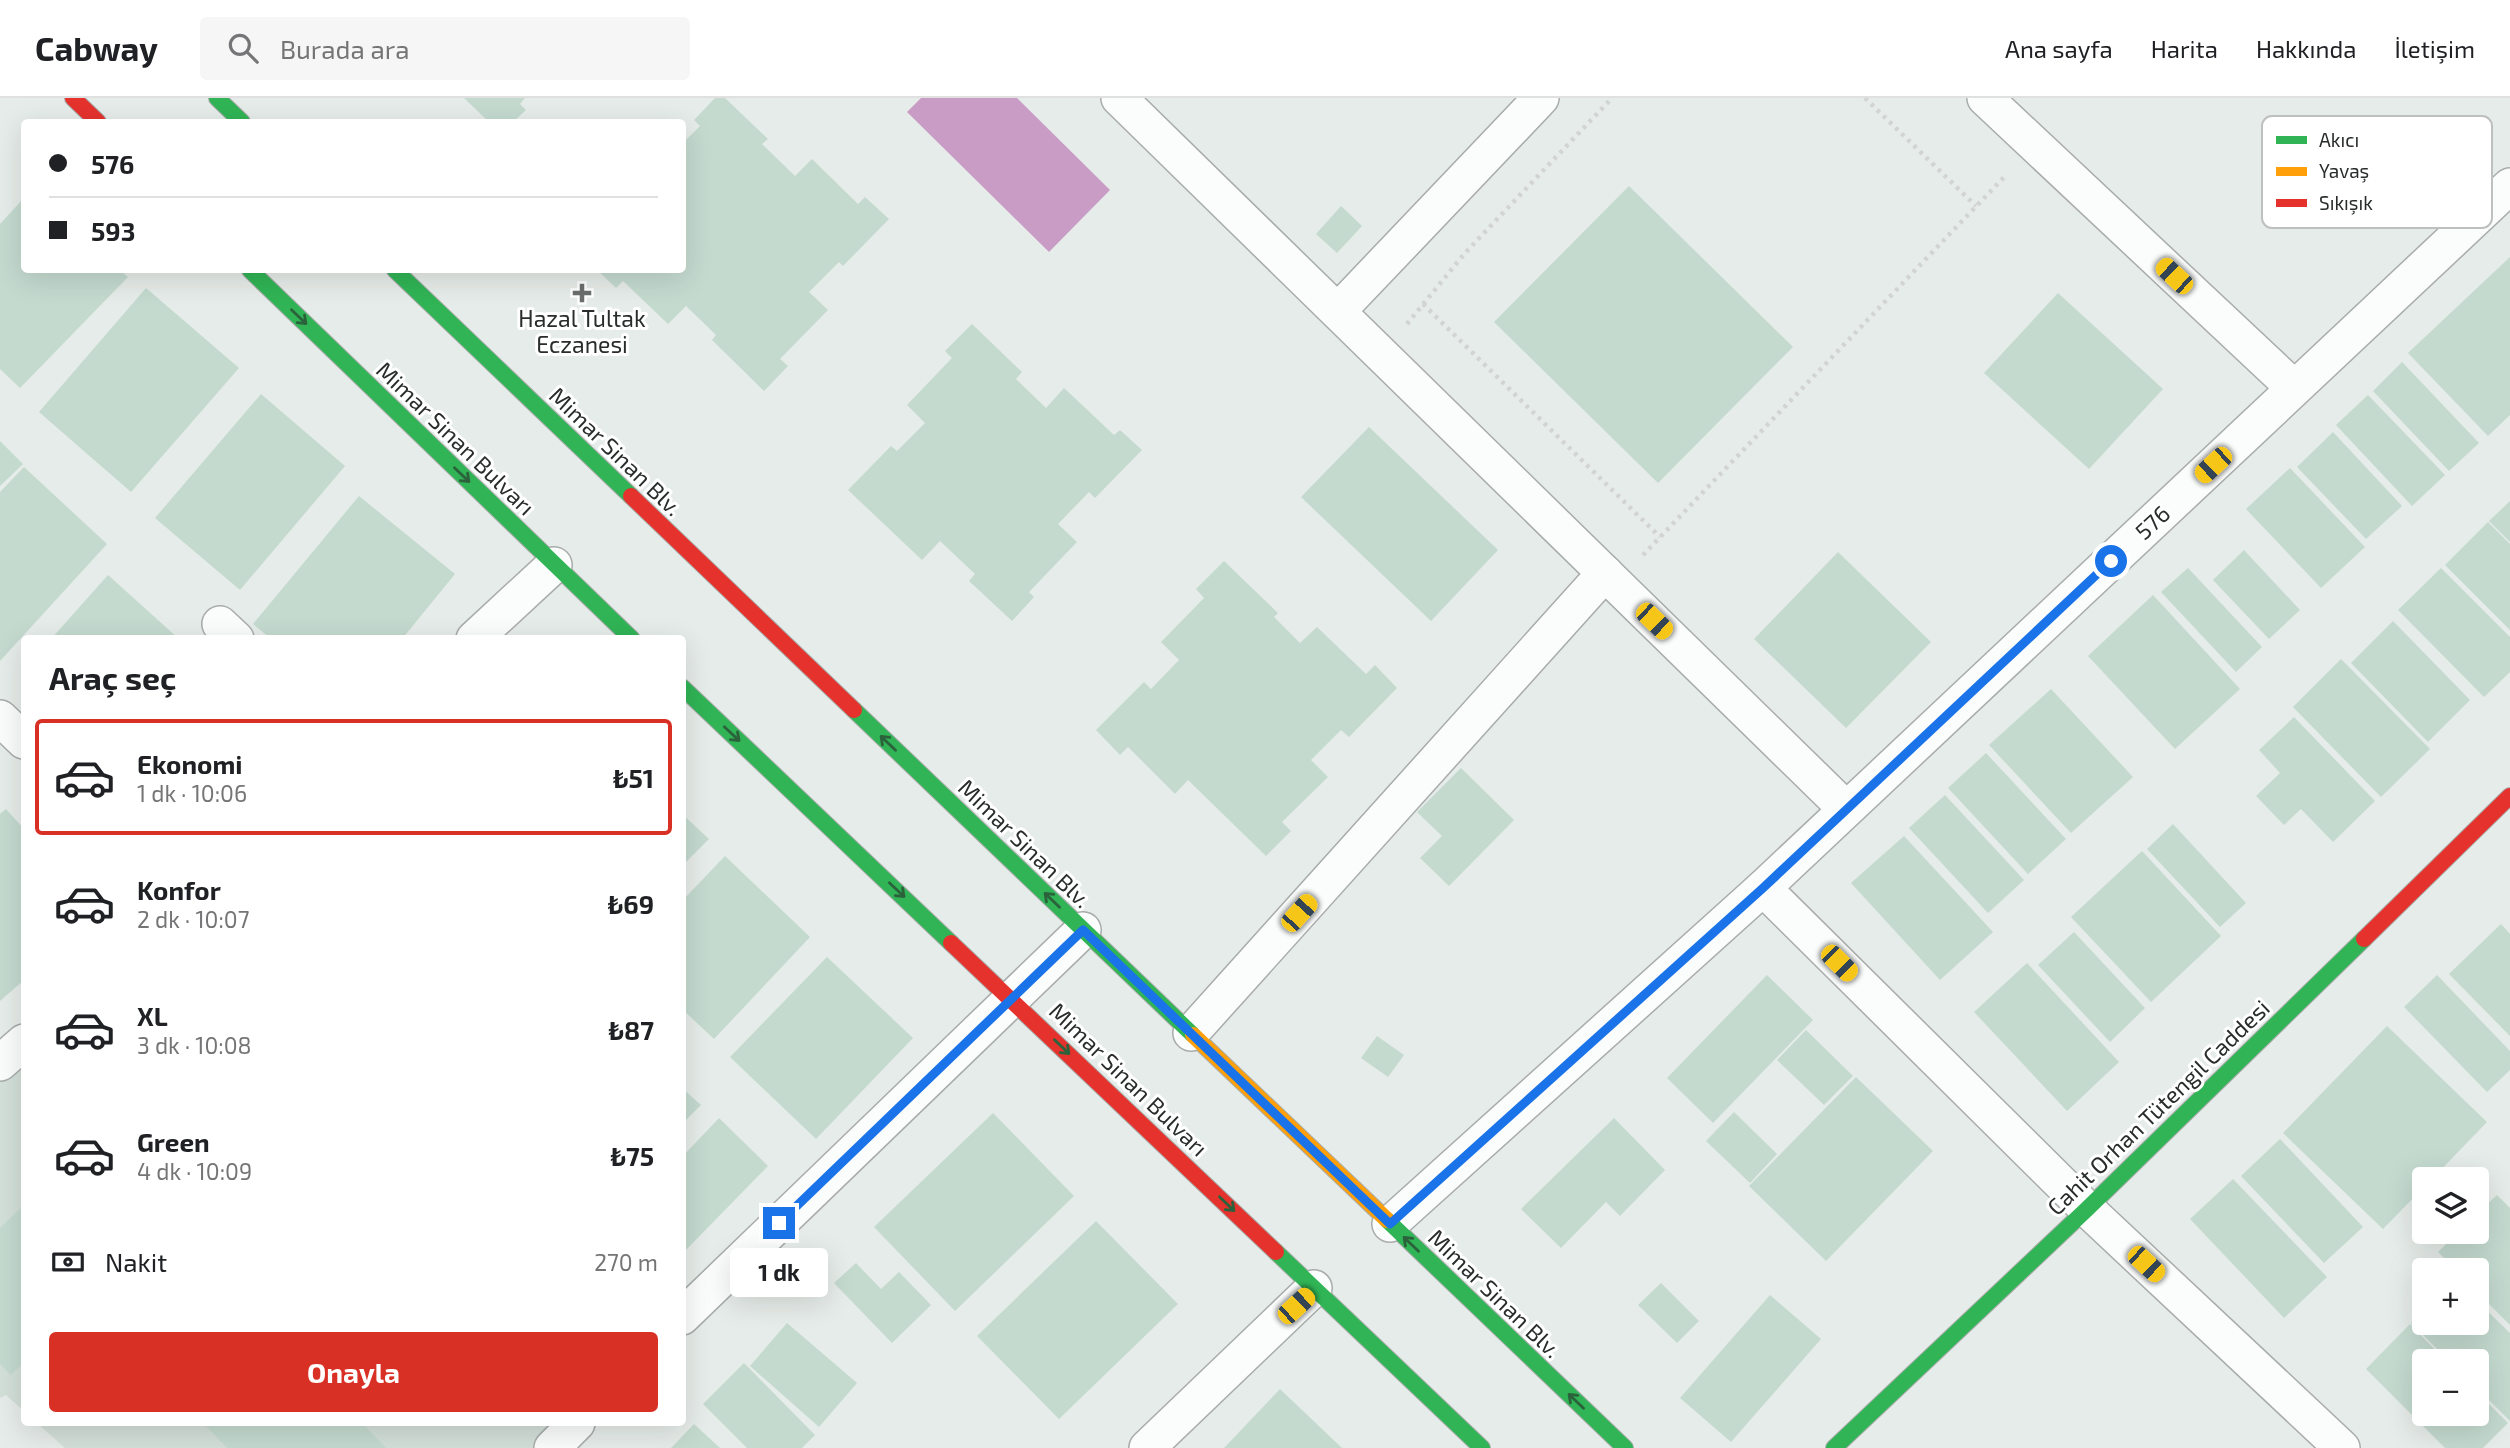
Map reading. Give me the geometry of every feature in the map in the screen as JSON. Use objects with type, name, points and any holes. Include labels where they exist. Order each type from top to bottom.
[{"type":"street","points":[[73,98],[95,119]]},
{"type":"street","points":[[217,98],[239,119]]},
{"type":"street","points":[[1119,98],[1846,809]]},
{"type":"street","points":[[1338,311],[1541,98]]},
{"type":"street","points":[[1985,98],[2294,388]]},
{"type":"street","name":"576","points":[[2492,203],[2510,186]]},
{"type":"street","name":"576","points":[[1390,1224],[1763,888],[2465,228]]},
{"type":"street","name":"Mimar Sinan Bulvarı","points":[[253,273],[628,635]]},
{"type":"street","name":"Mimar Sinan Blv.","points":[[398,273],[1625,1448]]},
{"type":"street","points":[[478,635],[554,565]]},
{"type":"street","points":[[1191,1033],[1610,578]]},
{"type":"street","name":"Mimar Sinan Bulvarı","points":[[686,691],[1482,1448]]},
{"type":"street","points":[[0,718],[21,738]]},
{"type":"street","name":"Cahit Orhan Tütengil Caddesi","points":[[1834,1448],[2087,1209],[2510,796]]},
{"type":"street","points":[[1763,888],[2087,1209],[2342,1448]]},
{"type":"street","points":[[686,1313],[1083,930]]},
{"type":"street","points":[[0,1063],[21,1045]]},
{"type":"street","points":[[1147,1448],[1314,1288]]},
{"type":"street","points":[[552,1448],[574,1426]]},
{"type":"path","points":[[1382,354],[1465,253],[1612,98]]},
{"type":"path","points":[[1865,98],[1976,206]]},
{"type":"path","points":[[1610,578],[1660,537],[2035,144]]},
{"type":"path","points":[[1423,304],[1660,537]]},
{"type":"shaded area","points":[[921,98],[1017,98],[1110,190],[1049,252],[907,112]]},
{"type":"shaded area","points":[[21,1045],[21,1408],[6,1395],[0,1398],[0,1063]]},
{"type":"shaded area","points":[[40,1426],[565,1426],[540,1448],[65,1448]]},
{"type":"building","points":[[464,98],[525,98],[520,104],[526,110],[516,119],[486,119]]},
{"type":"building","points":[[715,98],[725,98],[768,139],[762,144],[795,176],[812,159],[858,204],[865,197],[889,219],[843,266],[839,262],[809,292],[828,310],[780,359],[788,366],[764,391],[712,340],[716,335],[686,306],[668,324],[623,281],[616,288],[600,273],[686,273],[686,140],[700,126],[694,120]]},
{"type":"building","points":[[1629,186],[1793,347],[1658,483],[1494,322]]},
{"type":"building","points":[[21,201],[21,273],[123,273],[128,277],[20,388],[0,369],[0,224]]},
{"type":"building","points":[[1341,206],[1362,226],[1337,253],[1316,234]]},
{"type":"building","points":[[2510,257],[2510,415],[2488,436],[2408,353]]},
{"type":"building","points":[[146,288],[239,368],[131,492],[39,412]]},
{"type":"building","points":[[2058,293],[2163,389],[2089,469],[1984,373]]},
{"type":"building","points":[[972,324],[1022,372],[1016,379],[1046,408],[1064,388],[1114,435],[1120,430],[1142,450],[1095,498],[1089,492],[1058,524],[1077,542],[1029,592],[1034,597],[1012,621],[969,581],[975,574],[940,541],[922,560],[848,490],[891,446],[897,451],[925,423],[907,405],[952,358],[945,351]]},
{"type":"building","points":[[2402,362],[2479,443],[2449,471],[2373,391]]},
{"type":"building","points":[[261,394],[345,466],[240,590],[155,518]]},
{"type":"building","points":[[2368,395],[2445,475],[2412,506],[2336,425]]},
{"type":"building","points":[[1369,427],[1498,550],[1431,621],[1301,497]]},
{"type":"building","points":[[2333,432],[2402,506],[2366,539],[2297,467]]},
{"type":"building","points":[[0,441],[23,464],[0,486]]},
{"type":"building","points":[[24,467],[107,544],[0,661],[0,492]]},
{"type":"building","points":[[2290,468],[2365,547],[2321,588],[2246,509]]},
{"type":"building","points":[[359,496],[455,574],[405,635],[266,635],[253,624]]},
{"type":"building","points":[[2510,501],[2510,542],[2489,521]]},
{"type":"building","points":[[2488,522],[2510,544],[2510,630],[2445,565]]},
{"type":"building","points":[[2244,550],[2300,610],[2269,639],[2213,580]]},
{"type":"building","points":[[1838,552],[1931,642],[1846,728],[1754,639]]},
{"type":"building","points":[[1224,561],[1278,613],[1274,617],[1300,643],[1317,627],[1366,674],[1375,665],[1397,688],[1349,737],[1341,730],[1311,760],[1328,777],[1282,822],[1291,831],[1266,856],[1188,780],[1175,794],[1128,747],[1120,755],[1096,730],[1144,682],[1151,689],[1179,660],[1161,642],[1204,598],[1196,589]]},
{"type":"building","points":[[2188,568],[2262,647],[2236,672],[2161,592]]},
{"type":"building","points":[[2441,568],[2510,637],[2510,672],[2484,697],[2398,610]]},
{"type":"building","points":[[108,575],[175,635],[55,635]]},
{"type":"building","points":[[2153,595],[2240,689],[2175,749],[2088,656]]},
{"type":"building","points":[[2393,621],[2470,700],[2428,742],[2351,663]]},
{"type":"building","points":[[2341,659],[2430,749],[2381,797],[2293,707]]},
{"type":"building","points":[[2051,689],[2133,777],[2071,833],[1989,745]]},
{"type":"building","points":[[2294,717],[2375,801],[2333,842],[2301,809],[2284,825],[2256,796],[2280,773],[2259,750]]},
{"type":"building","points":[[1986,753],[2066,839],[2028,874],[1948,788]]},
{"type":"building","points":[[1461,768],[1514,820],[1449,886],[1420,858],[1442,836],[1417,812]]},
{"type":"building","points":[[1945,795],[2024,880],[1988,913],[1909,828]]},
{"type":"building","points":[[6,809],[21,826],[21,983],[0,1001],[0,814]]},
{"type":"building","points":[[686,818],[709,839],[686,862]]},
{"type":"building","points":[[2173,824],[2246,903],[2220,927],[2147,849]]},
{"type":"building","points":[[1904,836],[1993,932],[1940,980],[1851,883]]},
{"type":"building","points":[[2142,851],[2221,936],[2151,1002],[2071,917]]},
{"type":"building","points":[[725,856],[810,937],[714,1039],[686,1013],[686,897]]},
{"type":"building","points":[[2501,924],[2510,934],[2510,1036],[2449,974]]},
{"type":"building","points":[[2074,932],[2145,1008],[2110,1042],[2038,965]]},
{"type":"building","points":[[827,957],[913,1038],[816,1139],[730,1057]]},
{"type":"building","points":[[2027,963],[2119,1062],[2067,1111],[1974,1012]]},
{"type":"building","points":[[1767,975],[1813,1020],[1713,1123],[1667,1078]]},
{"type":"building","points":[[2437,975],[2510,1051],[2510,1070],[2487,1092],[2404,1007]]},
{"type":"building","points":[[2387,1026],[2487,1122],[2444,1167],[2412,1167],[2412,1199],[2383,1229],[2283,1133]]},
{"type":"building","points":[[1806,1030],[1853,1076],[1824,1105],[1777,1060]]},
{"type":"building","points":[[1377,1036],[1404,1055],[1388,1077],[1361,1058]]},
{"type":"building","points":[[1856,1077],[1933,1151],[1826,1261],[1749,1186]]},
{"type":"building","points":[[686,1092],[701,1105],[686,1120]]},
{"type":"building","points":[[1734,1112],[1777,1154],[1750,1183],[1706,1141]]},
{"type":"building","points":[[993,1113],[1074,1196],[955,1311],[874,1227]]},
{"type":"building","points":[[719,1118],[768,1166],[686,1250],[686,1153]]},
{"type":"building","points":[[1614,1118],[1665,1170],[1620,1216],[1606,1202],[1561,1248],[1521,1209]]},
{"type":"building","points":[[2280,1139],[2363,1227],[2324,1263],[2241,1176]]},
{"type":"building","points":[[2233,1179],[2327,1277],[2284,1318],[2190,1219]]},
{"type":"building","points":[[2497,1195],[2510,1208],[2510,1325],[2489,1304],[2489,1258],[2444,1258],[2438,1252],[2446,1244],[2489,1244],[2489,1203]]},
{"type":"building","points":[[21,1208],[21,1365],[11,1375],[0,1364],[0,1228]]},
{"type":"building","points":[[1096,1221],[1178,1304],[1059,1419],[977,1336]]},
{"type":"building","points":[[856,1263],[881,1289],[899,1272],[931,1305],[892,1343],[834,1283]]},
{"type":"building","points":[[1661,1283],[1699,1321],[1677,1343],[1638,1305]]},
{"type":"building","points":[[1770,1295],[1821,1339],[1731,1442],[1680,1398]]},
{"type":"building","points":[[2489,1313],[2510,1333],[2510,1421],[2489,1400],[2489,1349],[2437,1349],[2423,1335],[2489,1335]]},
{"type":"building","points":[[787,1323],[857,1383],[819,1427],[750,1366]]},
{"type":"building","points":[[2410,1324],[2412,1335],[2421,1335],[2434,1349],[2412,1349],[2412,1415],[2366,1369]]},
{"type":"building","points":[[744,1363],[815,1435],[802,1448],[747,1448],[703,1404]]},
{"type":"building","points":[[1280,1389],[1342,1448],[1224,1448]]},
{"type":"building","points":[[2489,1404],[2508,1423],[2483,1448],[2445,1448],[2423,1426],[2489,1426]]},
{"type":"building","points":[[694,1424],[720,1448],[671,1448]]},
{"type":"building","points":[[206,1426],[365,1426],[386,1448],[227,1448]]},
{"type":"traffic: fast","points":[[217,98],[239,119]]},
{"type":"traffic: fast","points":[[253,273],[628,635]]},
{"type":"traffic: fast","points":[[398,273],[631,496]]},
{"type":"traffic: fast","points":[[686,691],[951,943]]},
{"type":"traffic: fast","points":[[854,710],[1193,1035]]},
{"type":"traffic: fast","points":[[1834,1448],[2087,1209],[2364,939]]},
{"type":"traffic: fast","points":[[1387,1220],[1625,1448]]},
{"type":"traffic: fast","points":[[1276,1252],[1482,1448]]},
{"type":"traffic: slow","points":[[1193,1035],[1387,1220]]},
{"type":"traffic: jam","points":[[73,98],[95,119]]},
{"type":"traffic: jam","points":[[631,496],[854,710]]},
{"type":"traffic: jam","points":[[2364,939],[2510,796]]},
{"type":"traffic: jam","points":[[951,943],[1276,1252]]},
{"type":"place","name":"Hazal Tultak Eczanesi","points":[[582,293]]},
{"type":"route","points":[[779,1223],[1083,930],[1390,1224],[1763,888],[2111,561]]}]
